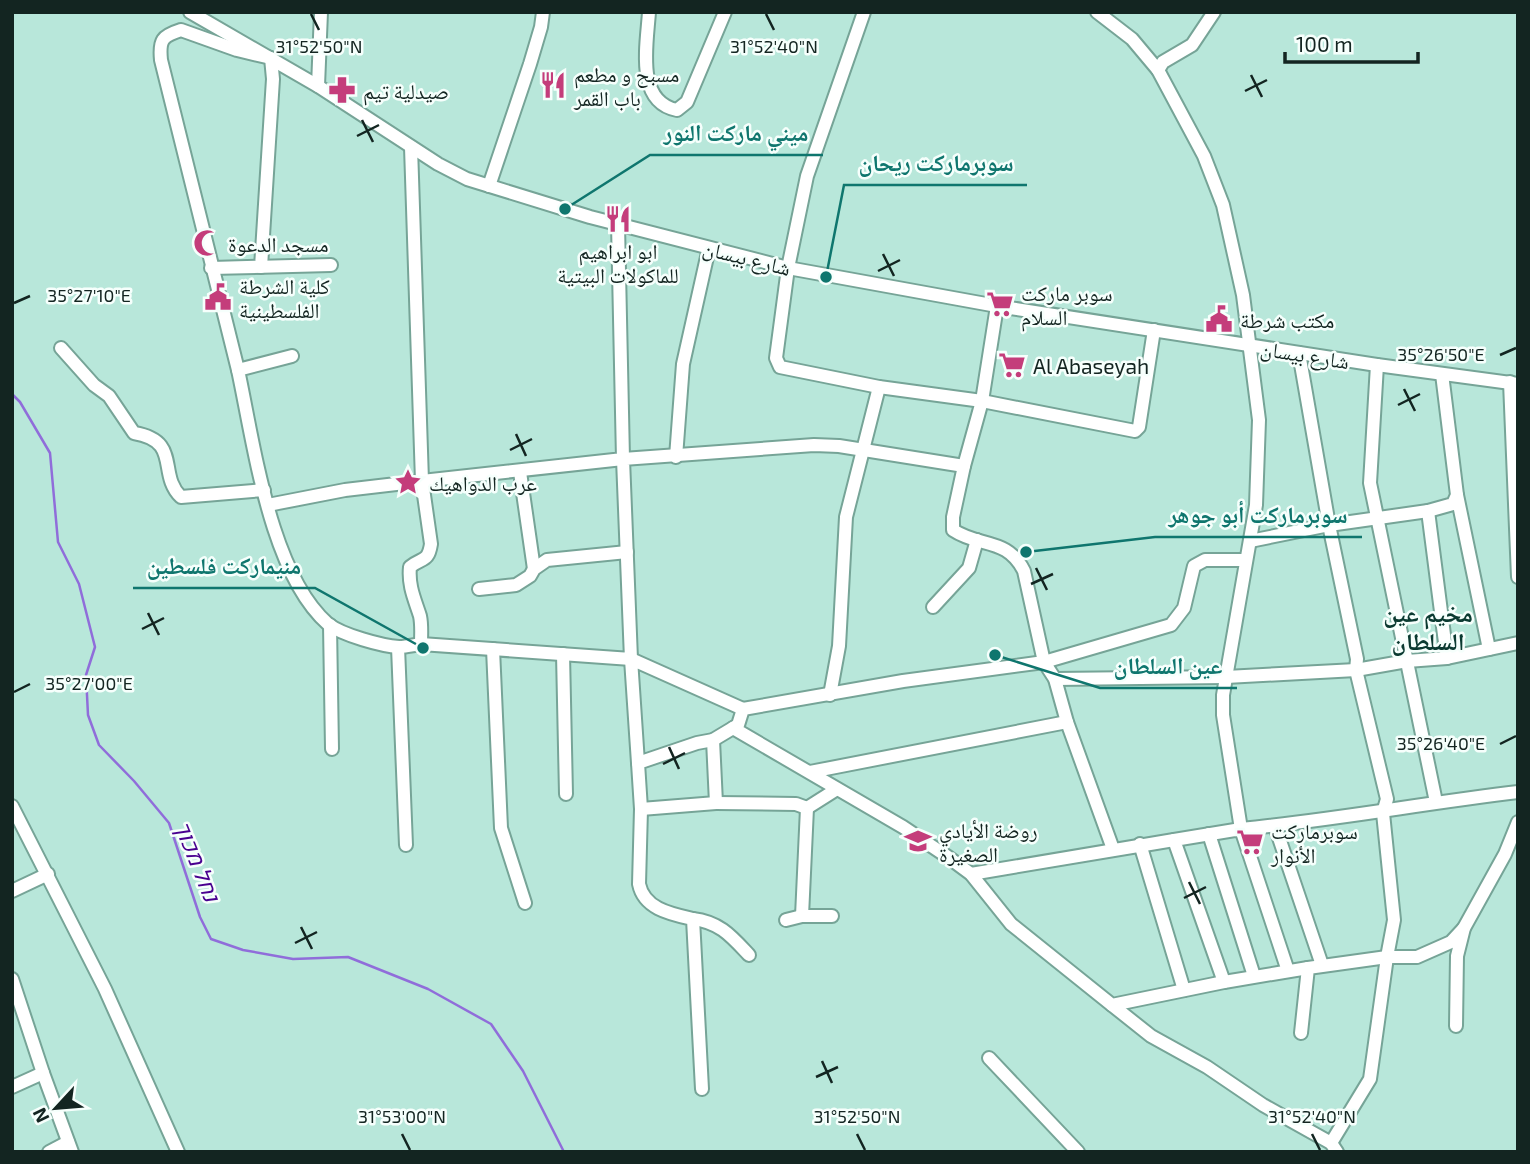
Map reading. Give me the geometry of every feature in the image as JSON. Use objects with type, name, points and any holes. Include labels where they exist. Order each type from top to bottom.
[{"type":"street","name":"شارع بيسان","points":[[191,12],[318,86],[411,147],[467,179],[618,224],[789,268],[997,306],[1377,365],[1514,383]]},
{"type":"street","points":[[318,86],[321,12]]},
{"type":"street","points":[[489,187],[534,52],[543,12]]},
{"type":"street","points":[[649,12],[647,68],[650,88],[660,104],[677,110],[687,102],[725,12]]},
{"type":"street","points":[[864,12],[814,152],[789,268],[776,348],[777,364],[780,367],[879,387],[982,401],[1138,430],[1154,330]]},
{"type":"street","points":[[1097,12],[1132,39],[1158,70],[1204,156],[1220,193],[1243,295],[1259,420],[1256,505],[1244,560],[1223,695],[1223,715],[1241,829],[1288,971]]},
{"type":"street","points":[[1158,70],[1163,62],[1192,46],[1214,12]]},
{"type":"street","points":[[261,267],[273,79],[271,58],[237,50],[181,30],[164,37],[160,47],[177,132],[281,552],[292,576],[330,625],[358,638],[398,647],[421,645],[631,659],[743,709],[903,681],[1044,662],[1171,625],[1184,608],[1194,566],[1205,560],[1244,560]]},
{"type":"street","points":[[411,147],[422,481],[431,544],[429,555],[410,567],[409,573],[414,604],[421,621],[421,645]]},
{"type":"street","points":[[618,224],[631,659],[642,809],[639,884],[646,902],[718,925],[749,956]]},
{"type":"street","points":[[676,457],[683,364],[709,248]]},
{"type":"street","points":[[211,268],[331,265]]},
{"type":"street","points":[[997,306],[982,401],[964,466],[953,517],[953,530],[999,545],[1011,551],[1020,562],[1044,662],[1055,679],[1067,722],[1113,849]]},
{"type":"street","points":[[61,348],[94,385],[109,396],[134,433],[147,435],[160,445],[175,489],[181,497],[264,490]]},
{"type":"street","points":[[733,728],[932,846],[971,874],[1011,924],[1151,1036],[1334,1147],[1370,1079],[1394,920],[1382,813],[1387,799],[1356,670],[1357,659],[1329,525],[1299,353]]},
{"type":"street","points":[[238,370],[292,356]]},
{"type":"street","points":[[1377,365],[1370,483],[1436,802]]},
{"type":"street","points":[[1442,374],[1457,495],[1489,649]]},
{"type":"street","points":[[1514,383],[1518,577]]},
{"type":"street","points":[[830,695],[839,646],[846,517],[879,387]]},
{"type":"street","points":[[268,505],[345,490],[422,481],[623,459],[676,457],[795,445],[839,446],[964,466]]},
{"type":"street","points":[[520,472],[534,569]]},
{"type":"street","points":[[1250,541],[1329,525],[1428,511],[1448,506],[1457,495]]},
{"type":"street","points":[[1428,511],[1447,658]]},
{"type":"street","points":[[933,607],[969,568],[977,540]]},
{"type":"street","points":[[480,589],[516,585],[547,560],[627,552]]},
{"type":"street","points":[[330,625],[332,749]]},
{"type":"street","points":[[1055,679],[1226,677],[1356,670],[1447,658],[1518,643]]},
{"type":"street","points":[[398,647],[407,845]]},
{"type":"street","points":[[493,649],[501,828],[525,903]]},
{"type":"street","points":[[563,654],[566,794]]},
{"type":"street","points":[[638,763],[713,740],[738,725],[743,709]]},
{"type":"street","points":[[810,772],[1067,722]]},
{"type":"street","points":[[713,740],[716,803]]},
{"type":"street","points":[[807,808],[836,789]]},
{"type":"street","points":[[971,874],[1140,844],[1382,813],[1436,802],[1518,792]]},
{"type":"street","points":[[642,809],[716,803],[796,804],[807,808]]},
{"type":"street","points":[[12,806],[105,989],[178,1152]]},
{"type":"street","points":[[802,916],[807,808]]},
{"type":"street","points":[[1112,1004],[1322,965],[1387,957],[1417,957],[1451,942],[1464,928],[1505,854],[1518,822]]},
{"type":"street","points":[[1275,825],[1322,965]]},
{"type":"street","points":[[1209,834],[1254,976]]},
{"type":"street","points":[[1174,840],[1224,982]]},
{"type":"street","points":[[1140,844],[1184,990]]},
{"type":"street","points":[[12,891],[48,874]]},
{"type":"street","points":[[786,920],[802,916],[832,916]]},
{"type":"street","points":[[693,919],[702,1089]]},
{"type":"street","points":[[1456,1026],[1457,956],[1464,928]]},
{"type":"street","points":[[1301,1033],[1308,968]]},
{"type":"street","points":[[12,979],[70,1147],[49,1152]]},
{"type":"street","points":[[989,1058],[1078,1152]]},
{"type":"street","points":[[12,1087],[43,1073]]},
{"type":"waterway","name":"נחל מכוך","points":[[12,394],[20,402],[50,453],[58,542],[79,584],[95,647],[86,675],[88,715],[99,745],[169,823],[200,917],[211,939],[243,950],[293,959],[348,957],[428,989],[491,1024],[523,1071],[564,1152]]},
{"type":"place","name":"مسبح و مطعم باب القمر","points":[[553,85]]},
{"type":"place","name":"صيدلية تيم","points":[[342,90]]},
{"type":"place","name":"ميني ماركت النور","points":[[565,209]]},
{"type":"place","name":"ابو ابراهيم للماكولات البيتية","points":[[618,219]]},
{"type":"place","name":"مسجد الدعوة","points":[[207,243]]},
{"type":"place","name":"سوبرماركت ريحان","points":[[826,277]]},
{"type":"place","name":"كلية الشرطة الفلسطينية","points":[[218,297]]},
{"type":"place","name":"سوبر ماركت السلام","points":[[1000,304]]},
{"type":"place","name":"مكتب شرطة","points":[[1219,319]]},
{"type":"place","name":"Al Abaseyah","points":[[1012,365]]},
{"type":"place","name":"عرب الدواهيك","points":[[408,482]]},
{"type":"place","name":"سوبرماركت أبو جوهر","points":[[1026,552]]},
{"type":"place","name":"منيماركت فلسطين","points":[[423,648]]},
{"type":"place","name":"عين السلطان","points":[[995,655]]},
{"type":"place","name":"روضة الأيادي الصغيرة","points":[[918,841]]},
{"type":"place","name":"سوبرماركت الأنوار","points":[[1250,842]]},
{"type":"district","name":"مخيم عين السلطان","points":[[1428,626]]}]
